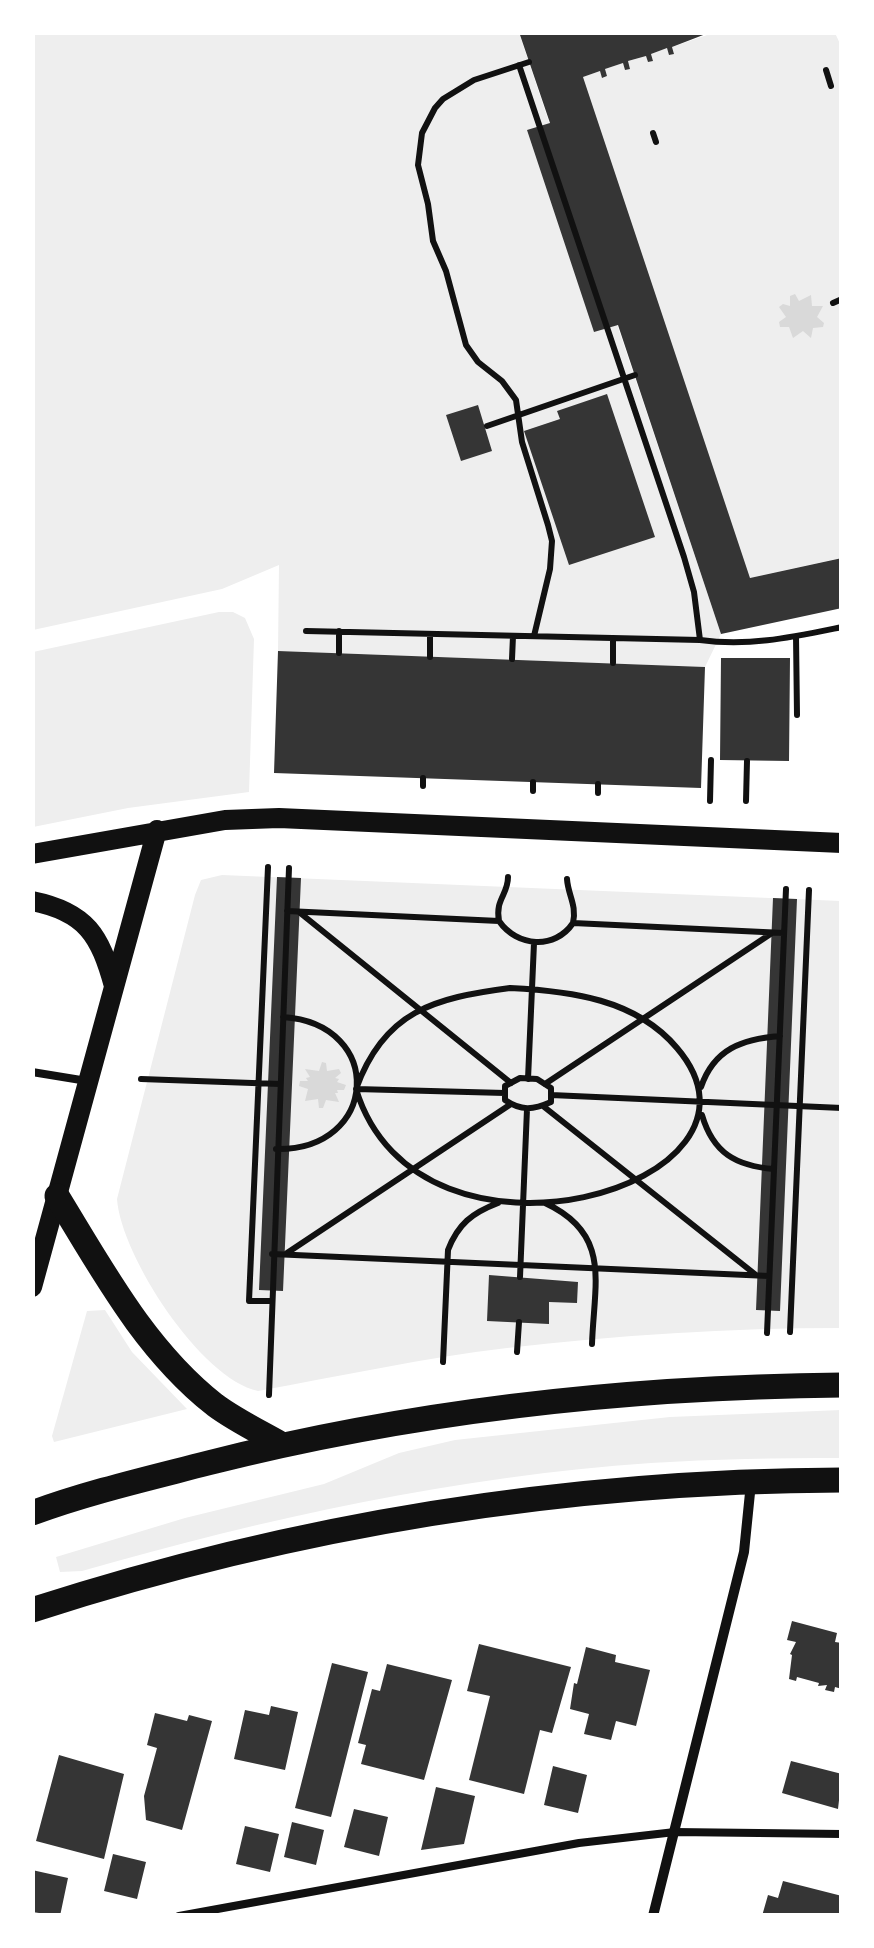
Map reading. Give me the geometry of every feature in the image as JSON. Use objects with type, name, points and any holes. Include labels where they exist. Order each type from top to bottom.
[{"type":"main road","points":[[32,854],[156,830],[225,820],[279,818],[842,843]]},
{"type":"main road","points":[[32,1287],[156,830]]},
{"type":"main road","points":[[32,900],[66,910],[96,936],[114,987]]},
{"type":"main road","points":[[58,1196],[130,1313],[162,1354],[216,1406],[282,1444]]},
{"type":"main road","points":[[32,1513],[282,1444],[416,1418],[535,1401],[667,1390],[842,1384]]},
{"type":"main road","points":[[32,1610],[231,1552],[379,1520],[555,1494],[751,1481],[842,1480]]},
{"type":"street","points":[[653,1916],[744,1552],[751,1481]]},
{"type":"lane","points":[[32,1072],[88,1081]]},
{"type":"lane","points":[[179,1916],[579,1844],[675,1832],[842,1834]]},
{"type":"path","points":[[529,62],[474,80],[434,108],[422,132],[418,164],[433,241],[446,271],[466,345],[478,362],[511,391],[552,541],[550,569],[534,636]]},
{"type":"path","points":[[519,64],[684,557],[694,592],[700,640]]},
{"type":"path","points":[[826,70],[831,86]]},
{"type":"path","points":[[653,133],[656,142]]},
{"type":"path","points":[[833,303],[842,299]]},
{"type":"path","points":[[487,426],[635,375]]},
{"type":"path","points":[[306,631],[700,640],[732,645],[842,627]]},
{"type":"path","points":[[339,631],[339,653]]},
{"type":"path","points":[[430,634],[430,656]]},
{"type":"path","points":[[512,635],[512,659]]},
{"type":"path","points":[[796,636],[797,715]]},
{"type":"path","points":[[613,638],[614,663]]},
{"type":"path","points":[[710,801],[706,774],[711,760]]},
{"type":"path","points":[[746,801],[747,760]]},
{"type":"path","points":[[268,867],[249,1301],[270,1301]]},
{"type":"path","points":[[269,1395],[289,868]]},
{"type":"path","points":[[508,877],[508,887],[498,902],[499,921],[516,938],[534,942],[554,939],[574,923],[784,933]]},
{"type":"path","points":[[567,879],[575,904],[574,923]]},
{"type":"path","points":[[767,1333],[786,888]]},
{"type":"path","points":[[790,1332],[810,890]]},
{"type":"path","points":[[287,912],[499,921]]},
{"type":"path","points":[[299,912],[511,1083]]},
{"type":"path","points":[[545,1084],[772,933]]},
{"type":"path","points":[[528,1079],[534,942]]},
{"type":"path","points":[[276,1149],[296,1149],[326,1138],[348,1116],[368,1058],[384,1036],[419,1009],[478,992],[532,989],[582,996],[616,1006],[643,1019],[682,1054],[700,1088]]},
{"type":"path","points":[[282,1017],[312,1021],[336,1036],[352,1060],[356,1089],[376,1136],[412,1170],[450,1189],[523,1203],[585,1197],[636,1180],[678,1150],[695,1127],[700,1088],[708,1068],[725,1050],[750,1039],[780,1036]]},
{"type":"path","points":[[520,1078],[545,1084],[551,1088],[551,1102],[526,1108],[512,1104],[505,1100],[505,1086],[511,1083],[520,1078]]},
{"type":"path","points":[[141,1079],[280,1084]]},
{"type":"path","points":[[356,1089],[505,1093]]},
{"type":"path","points":[[551,1095],[700,1106],[842,1108]]},
{"type":"path","points":[[284,1255],[512,1104]]},
{"type":"path","points":[[543,1106],[757,1276]]},
{"type":"path","points":[[700,1106],[709,1134],[728,1158],[742,1165],[774,1169]]},
{"type":"path","points":[[520,1276],[526,1108]]},
{"type":"path","points":[[443,1362],[446,1262],[454,1237],[470,1216],[502,1202]]},
{"type":"path","points":[[544,1203],[570,1216],[584,1231],[595,1269],[592,1344]]},
{"type":"path","points":[[272,1254],[769,1276]]},
{"type":"path","points":[[517,1352],[518,1322]]},
{"type":"shaded area","points":[[32,33],[519,33],[721,634],[705,667],[278,651],[279,565],[222,589],[33,630]]},
{"type":"shaded area","points":[[713,33],[835,33],[842,48],[841,558],[750,578],[583,77],[600,71],[603,78],[607,76],[605,69],[623,63],[625,70],[630,68],[628,61],[646,56],[648,62],[653,61],[651,54],[667,48],[670,55],[674,53],[672,47]]},
{"type":"shaded area","points":[[795,294],[799,301],[811,295],[812,306],[823,306],[817,317],[823,327],[813,328],[811,338],[803,331],[793,338],[789,327],[780,327],[779,322],[786,317],[779,307],[790,306],[790,296]]},
{"type":"shaded area","points":[[233,612],[245,618],[254,639],[249,792],[128,808],[33,827],[33,652]]},
{"type":"shaded area","points":[[222,875],[841,901],[841,1328],[716,1331],[548,1343],[444,1357],[258,1391],[236,1382],[189,1340],[148,1282],[122,1223],[117,1199],[195,895],[201,880]]},
{"type":"shaded area","points":[[322,1062],[326,1063],[327,1071],[339,1069],[341,1073],[335,1078],[346,1085],[335,1093],[339,1102],[326,1100],[323,1108],[319,1108],[318,1099],[305,1101],[308,1089],[299,1086],[300,1081],[310,1077],[305,1069],[319,1071]]},
{"type":"shaded area","points":[[105,1310],[132,1352],[187,1409],[54,1442],[52,1436],[87,1311]]},
{"type":"shaded area","points":[[841,1410],[841,1458],[651,1463],[507,1478],[292,1517],[82,1571],[60,1572],[56,1557],[185,1518],[324,1484],[399,1453],[455,1440],[670,1417]]},
{"type":"building","points":[[519,32],[711,32],[672,47],[674,54],[669,55],[667,48],[651,54],[653,61],[648,62],[646,56],[628,61],[630,69],[625,70],[623,63],[605,69],[607,76],[602,78],[600,71],[583,77],[750,578],[842,558],[842,608],[721,634],[618,325],[594,332],[527,130],[550,123]]},
{"type":"building","points":[[607,394],[655,537],[569,565],[524,431],[560,419],[557,411]]},
{"type":"building","points":[[478,405],[492,451],[461,461],[446,415]]},
{"type":"building","points":[[278,651],[705,667],[701,788],[274,773]]},
{"type":"building","points":[[721,658],[790,658],[789,761],[720,760]]},
{"type":"building","points":[[277,877],[301,878],[283,1291],[259,1290]]},
{"type":"building","points":[[773,898],[797,899],[780,1311],[756,1310]]},
{"type":"building","points":[[489,1275],[578,1282],[577,1303],[549,1302],[549,1324],[487,1321]]},
{"type":"building","points":[[792,1621],[837,1633],[835,1642],[842,1643],[842,1689],[835,1687],[834,1692],[825,1690],[827,1685],[818,1686],[819,1683],[797,1677],[796,1681],[789,1679],[790,1654],[796,1642],[787,1640]]},
{"type":"building","points":[[479,1644],[571,1667],[552,1733],[540,1730],[524,1794],[469,1780],[490,1696],[467,1691]]},
{"type":"building","points":[[586,1647],[616,1655],[615,1662],[650,1670],[636,1726],[616,1721],[611,1740],[584,1734],[589,1714],[570,1709]]},
{"type":"building","points":[[332,1663],[368,1672],[331,1817],[295,1808]]},
{"type":"building","points":[[387,1664],[452,1680],[424,1780],[361,1764],[366,1745],[358,1743],[372,1689],[380,1691]]},
{"type":"building","points":[[271,1706],[298,1712],[285,1770],[234,1759],[245,1710],[269,1715]]},
{"type":"building","points":[[155,1713],[187,1721],[189,1715],[212,1721],[182,1830],[146,1820],[144,1796],[157,1748],[147,1745]]},
{"type":"building","points":[[59,1755],[124,1774],[104,1859],[36,1841]]},
{"type":"building","points":[[791,1761],[842,1774],[838,1809],[782,1793]]},
{"type":"building","points":[[553,1766],[587,1775],[578,1813],[544,1805]]},
{"type":"building","points":[[436,1787],[475,1796],[464,1844],[421,1850]]},
{"type":"building","points":[[354,1809],[388,1817],[379,1856],[344,1847]]},
{"type":"building","points":[[292,1822],[324,1830],[316,1865],[284,1857]]},
{"type":"building","points":[[245,1826],[279,1834],[270,1872],[236,1864]]},
{"type":"building","points":[[113,1854],[146,1862],[137,1899],[104,1891]]},
{"type":"building","points":[[32,1870],[68,1878],[60,1916],[32,1912]]},
{"type":"building","points":[[783,1881],[842,1896],[842,1916],[762,1916],[768,1895],[778,1898]]}]
